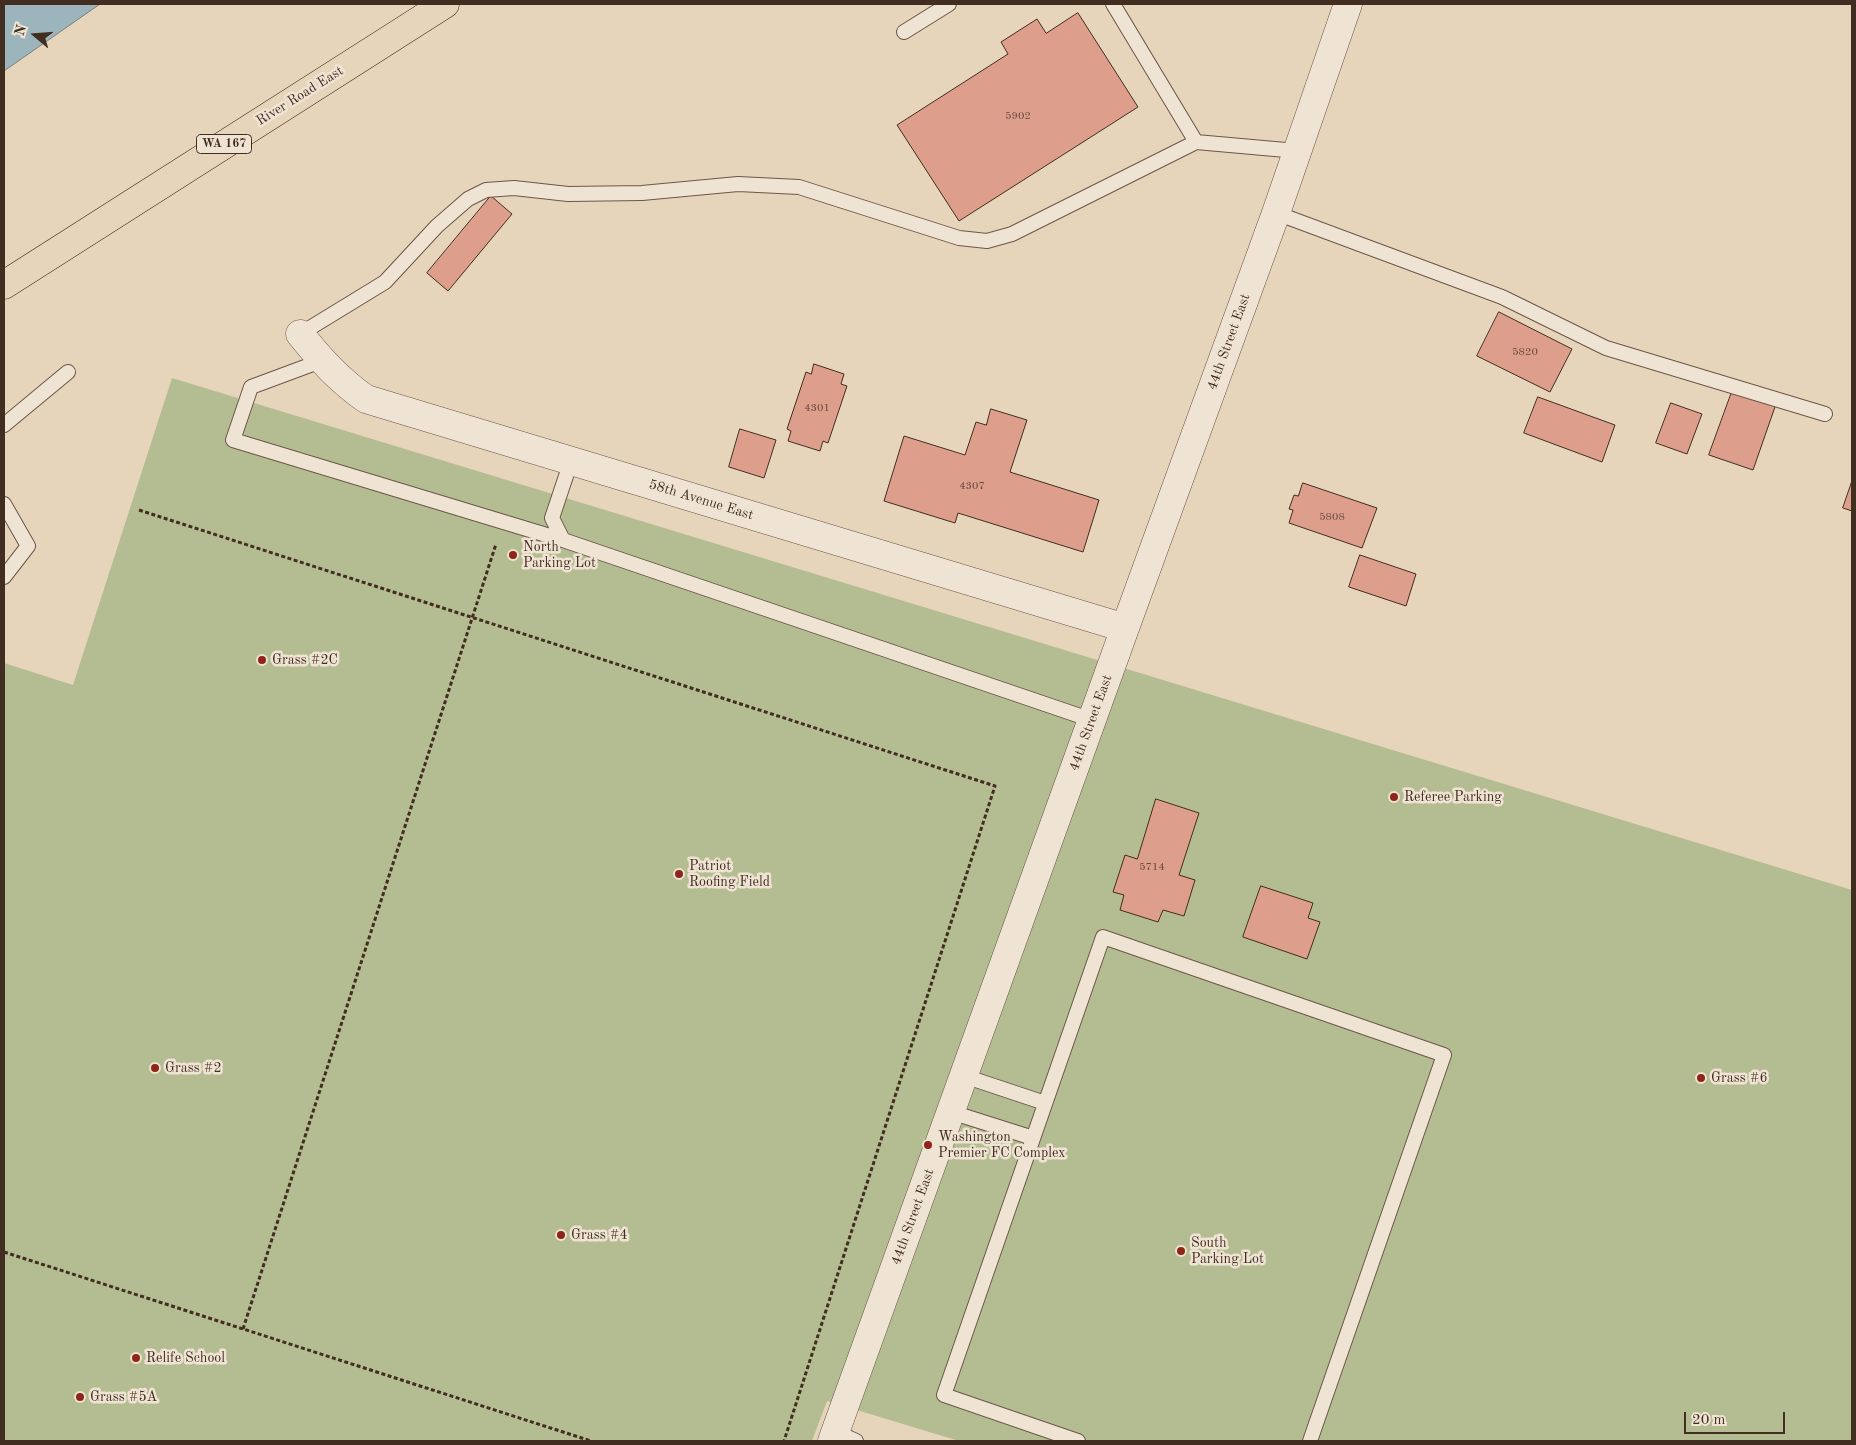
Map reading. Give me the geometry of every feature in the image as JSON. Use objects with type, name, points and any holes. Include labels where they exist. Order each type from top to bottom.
[{"type":"main road","name":"River Road East","points":[[4,285],[445,4]]},
{"type":"street","name":"44th Street East","points":[[841,1438],[951,1112],[1276,213],[1348,4]]},
{"type":"street","name":"58th Avenue East","points":[[300,334],[321,361],[344,384],[366,399],[1125,628]]},
{"type":"lane","points":[[904,32],[949,4]]},
{"type":"lane","points":[[1113,4],[1196,142]]},
{"type":"lane","points":[[300,334],[385,282],[437,226],[468,199],[486,190],[514,188],[586,194],[642,193],[738,184],[799,187],[959,238],[987,241],[1012,234],[1196,142],[1297,151]]},
{"type":"lane","points":[[1276,213],[1502,297],[1606,348],[1825,414]]},
{"type":"lane","points":[[321,361],[251,387],[233,440],[563,540],[1092,720]]},
{"type":"lane","points":[[4,425],[68,372]]},
{"type":"lane","points":[[563,540],[552,518],[571,461]]},
{"type":"lane","points":[[4,504],[28,546],[4,577]]},
{"type":"lane","points":[[1078,1441],[944,1395],[1102,937],[1444,1055],[1310,1441]]},
{"type":"lane","points":[[964,1076],[1045,1103]]},
{"type":"lane","points":[[951,1112],[1033,1138]]},
{"type":"path","points":[[139,510],[995,786],[784,1441]]},
{"type":"path","points":[[243,1329],[503,522]]},
{"type":"path","points":[[4,1252],[591,1441]]},
{"type":"green space","name":"Washington Premier FC Complex","points":[[172,378],[1852,890],[1852,1441],[959,1441],[827,1401],[812,1441],[4,1441],[4,663],[73,685]]},
{"type":"water","points":[[4,4],[100,4],[4,71]]},
{"type":"building","points":[[1078,13],[1138,107],[959,221],[897,125],[1008,54],[1001,42],[1037,19],[1046,33]]},
{"type":"building","points":[[491,196],[512,214],[448,291],[427,273]]},
{"type":"building","points":[[1499,312],[1572,349],[1550,392],[1477,356]]},
{"type":"building","points":[[814,364],[844,374],[841,384],[847,386],[828,443],[823,441],[820,451],[788,441],[791,431],[787,429],[806,372],[811,374]]},
{"type":"building","points":[[1733,389],[1776,404],[1753,470],[1709,455]]},
{"type":"building","points":[[1538,397],[1615,425],[1602,462],[1524,433]]},
{"type":"building","points":[[1671,403],[1702,414],[1687,454],[1656,443]]},
{"type":"building","points":[[991,409],[1027,420],[1010,472],[1099,500],[1083,552],[958,513],[955,523],[884,501],[904,436],[965,455],[976,422],[986,425]]},
{"type":"building","points":[[740,429],[776,440],[764,478],[729,467]]},
{"type":"building","points":[[1852,481],[1852,511],[1843,508]]},
{"type":"building","points":[[1303,483],[1377,508],[1362,548],[1289,523],[1293,510],[1289,509],[1294,495],[1298,496]]},
{"type":"building","points":[[1360,555],[1416,574],[1406,606],[1349,587]]},
{"type":"building","points":[[1156,799],[1199,813],[1179,875],[1195,880],[1184,916],[1163,910],[1158,922],[1120,910],[1124,895],[1113,892],[1125,855],[1137,859]]},
{"type":"building","points":[[1261,886],[1313,903],[1308,918],[1320,922],[1307,959],[1243,937]]},
{"type":"place","name":"North Parking Lot","points":[[513,555]]},
{"type":"place","name":"Grass #2C","points":[[262,660]]},
{"type":"place","name":"Referee Parking","points":[[1394,797]]},
{"type":"place","name":"Patriot Roofing Field","points":[[679,874]]},
{"type":"place","name":"Grass #2","points":[[155,1068]]},
{"type":"place","name":"Grass #6","points":[[1701,1078]]},
{"type":"place","name":"Washington Premier FC Complex","points":[[928,1145]]},
{"type":"place","name":"Grass #4","points":[[561,1235]]},
{"type":"place","name":"South Parking Lot","points":[[1181,1251]]},
{"type":"place","name":"Relife School","points":[[136,1358]]},
{"type":"place","name":"Grass #5A","points":[[80,1397]]}]
